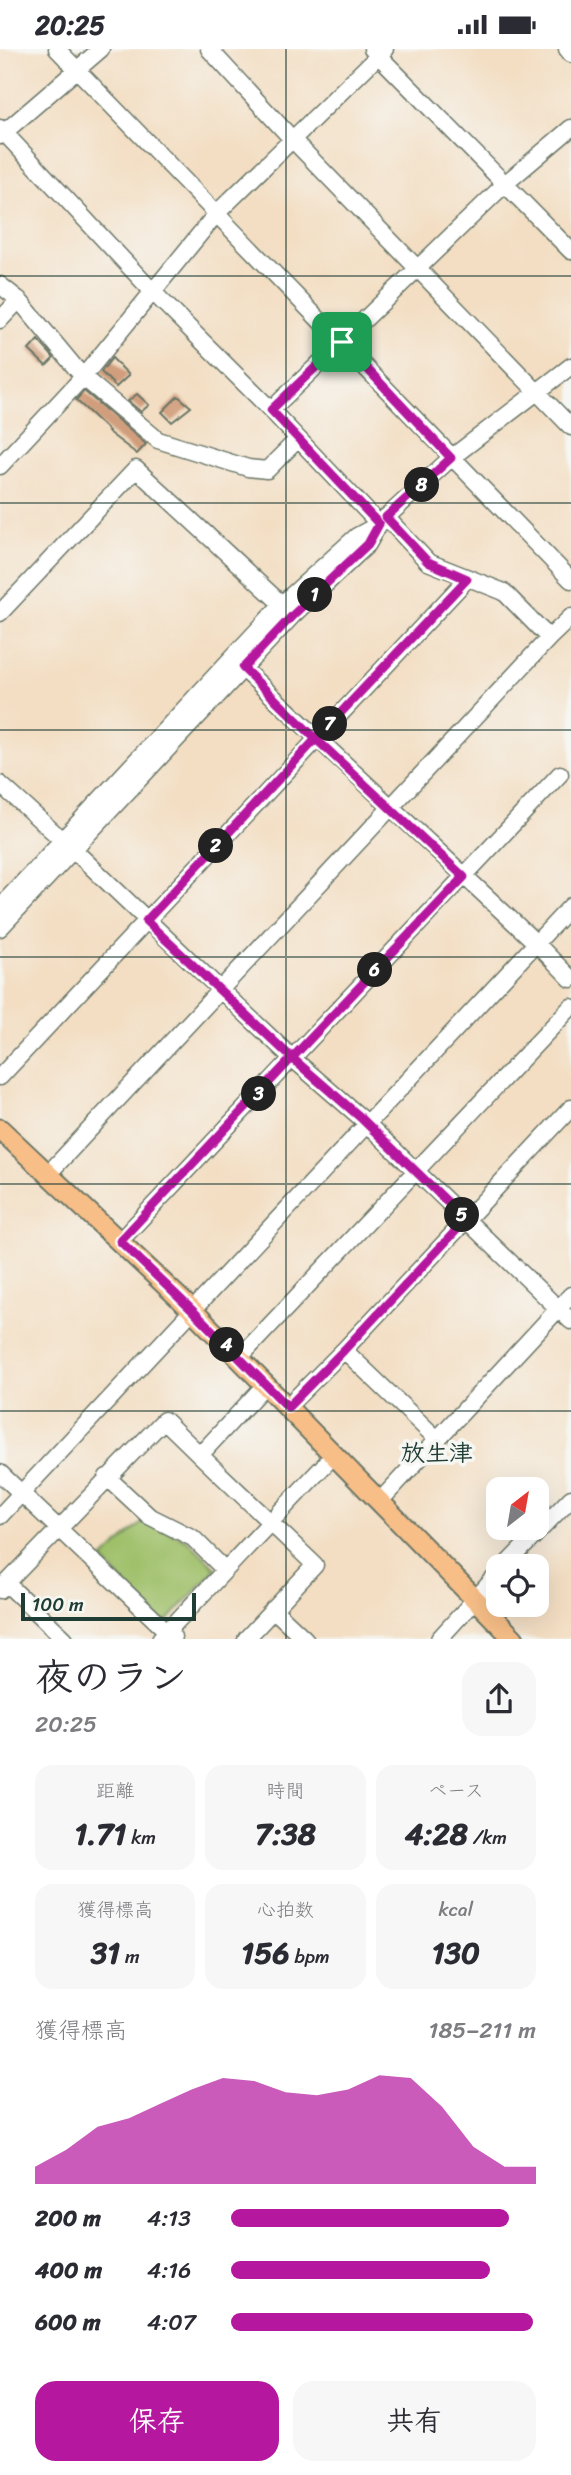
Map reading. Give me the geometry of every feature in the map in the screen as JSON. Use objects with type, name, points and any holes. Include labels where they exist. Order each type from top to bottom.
[{"type":"main road","points":[[0,1129],[193,1311],[514,1639]]},
{"type":"street","points":[[57,49],[571,580]]},
{"type":"street","points":[[101,49],[1,132],[298,439],[428,562],[504,592],[549,638]]},
{"type":"street","points":[[209,49],[292,139],[571,427]]},
{"type":"street","points":[[567,49],[571,54]]},
{"type":"street","points":[[0,466],[83,377],[217,213],[378,51],[571,251]]},
{"type":"street","points":[[271,410],[506,183],[571,128]]},
{"type":"street","points":[[0,285],[19,300],[83,377],[158,440],[248,468],[267,470],[298,439]]},
{"type":"street","points":[[0,320],[19,300]]},
{"type":"street","points":[[0,928],[67,846],[357,536],[383,520],[451,458],[571,366]]},
{"type":"street","points":[[0,613],[136,469],[287,610]]},
{"type":"street","points":[[0,1077],[467,579]]},
{"type":"street","points":[[48,1174],[571,617]]},
{"type":"street","points":[[237,663],[571,979]]},
{"type":"street","points":[[120,1241],[560,774]]},
{"type":"street","points":[[0,784],[292,1058],[368,1125],[571,1321]]},
{"type":"street","points":[[0,907],[67,846]]},
{"type":"street","points":[[0,1516],[571,906]]},
{"type":"street","points":[[239,1357],[571,1007]]},
{"type":"street","points":[[288,1407],[568,1117]]},
{"type":"street","points":[[380,1501],[571,1295]]},
{"type":"street","points":[[344,1350],[437,1439]]},
{"type":"street","points":[[200,1455],[265,1385]]},
{"type":"street","points":[[65,1639],[3,1587],[164,1420],[315,1565],[246,1639]]},
{"type":"street","points":[[0,1473],[168,1636],[225,1570],[334,1455]]},
{"type":"street","points":[[107,1478],[149,1516],[193,1538],[225,1570]]},
{"type":"street","points":[[517,1554],[571,1498]]},
{"type":"street","points":[[439,1639],[486,1587]]},
{"type":"street","points":[[274,1609],[305,1639]]},
{"type":"green space","points":[[144,1521],[187,1540],[216,1568],[164,1625],[102,1559]]},
{"type":"building","points":[[38,340],[54,358],[46,366],[29,350]]},
{"type":"building","points":[[112,358],[129,375],[116,387],[101,372]]},
{"type":"building","points":[[84,391],[146,444],[137,454],[108,432],[76,400]]},
{"type":"building","points":[[137,394],[149,405],[141,412],[128,401]]},
{"type":"building","points":[[178,396],[191,407],[172,422],[162,412]]},
{"type":"district","name":"放生津","points":[[437,1453]]},
{"type":"route","points":[[342,342],[271,410],[379,524],[368,544],[293,615],[243,668],[316,739],[146,921],[292,1058],[120,1241],[288,1407],[466,1220],[360,1117],[292,1058],[464,877],[316,739],[467,579],[428,562],[386,517],[451,458],[342,342]]}]
